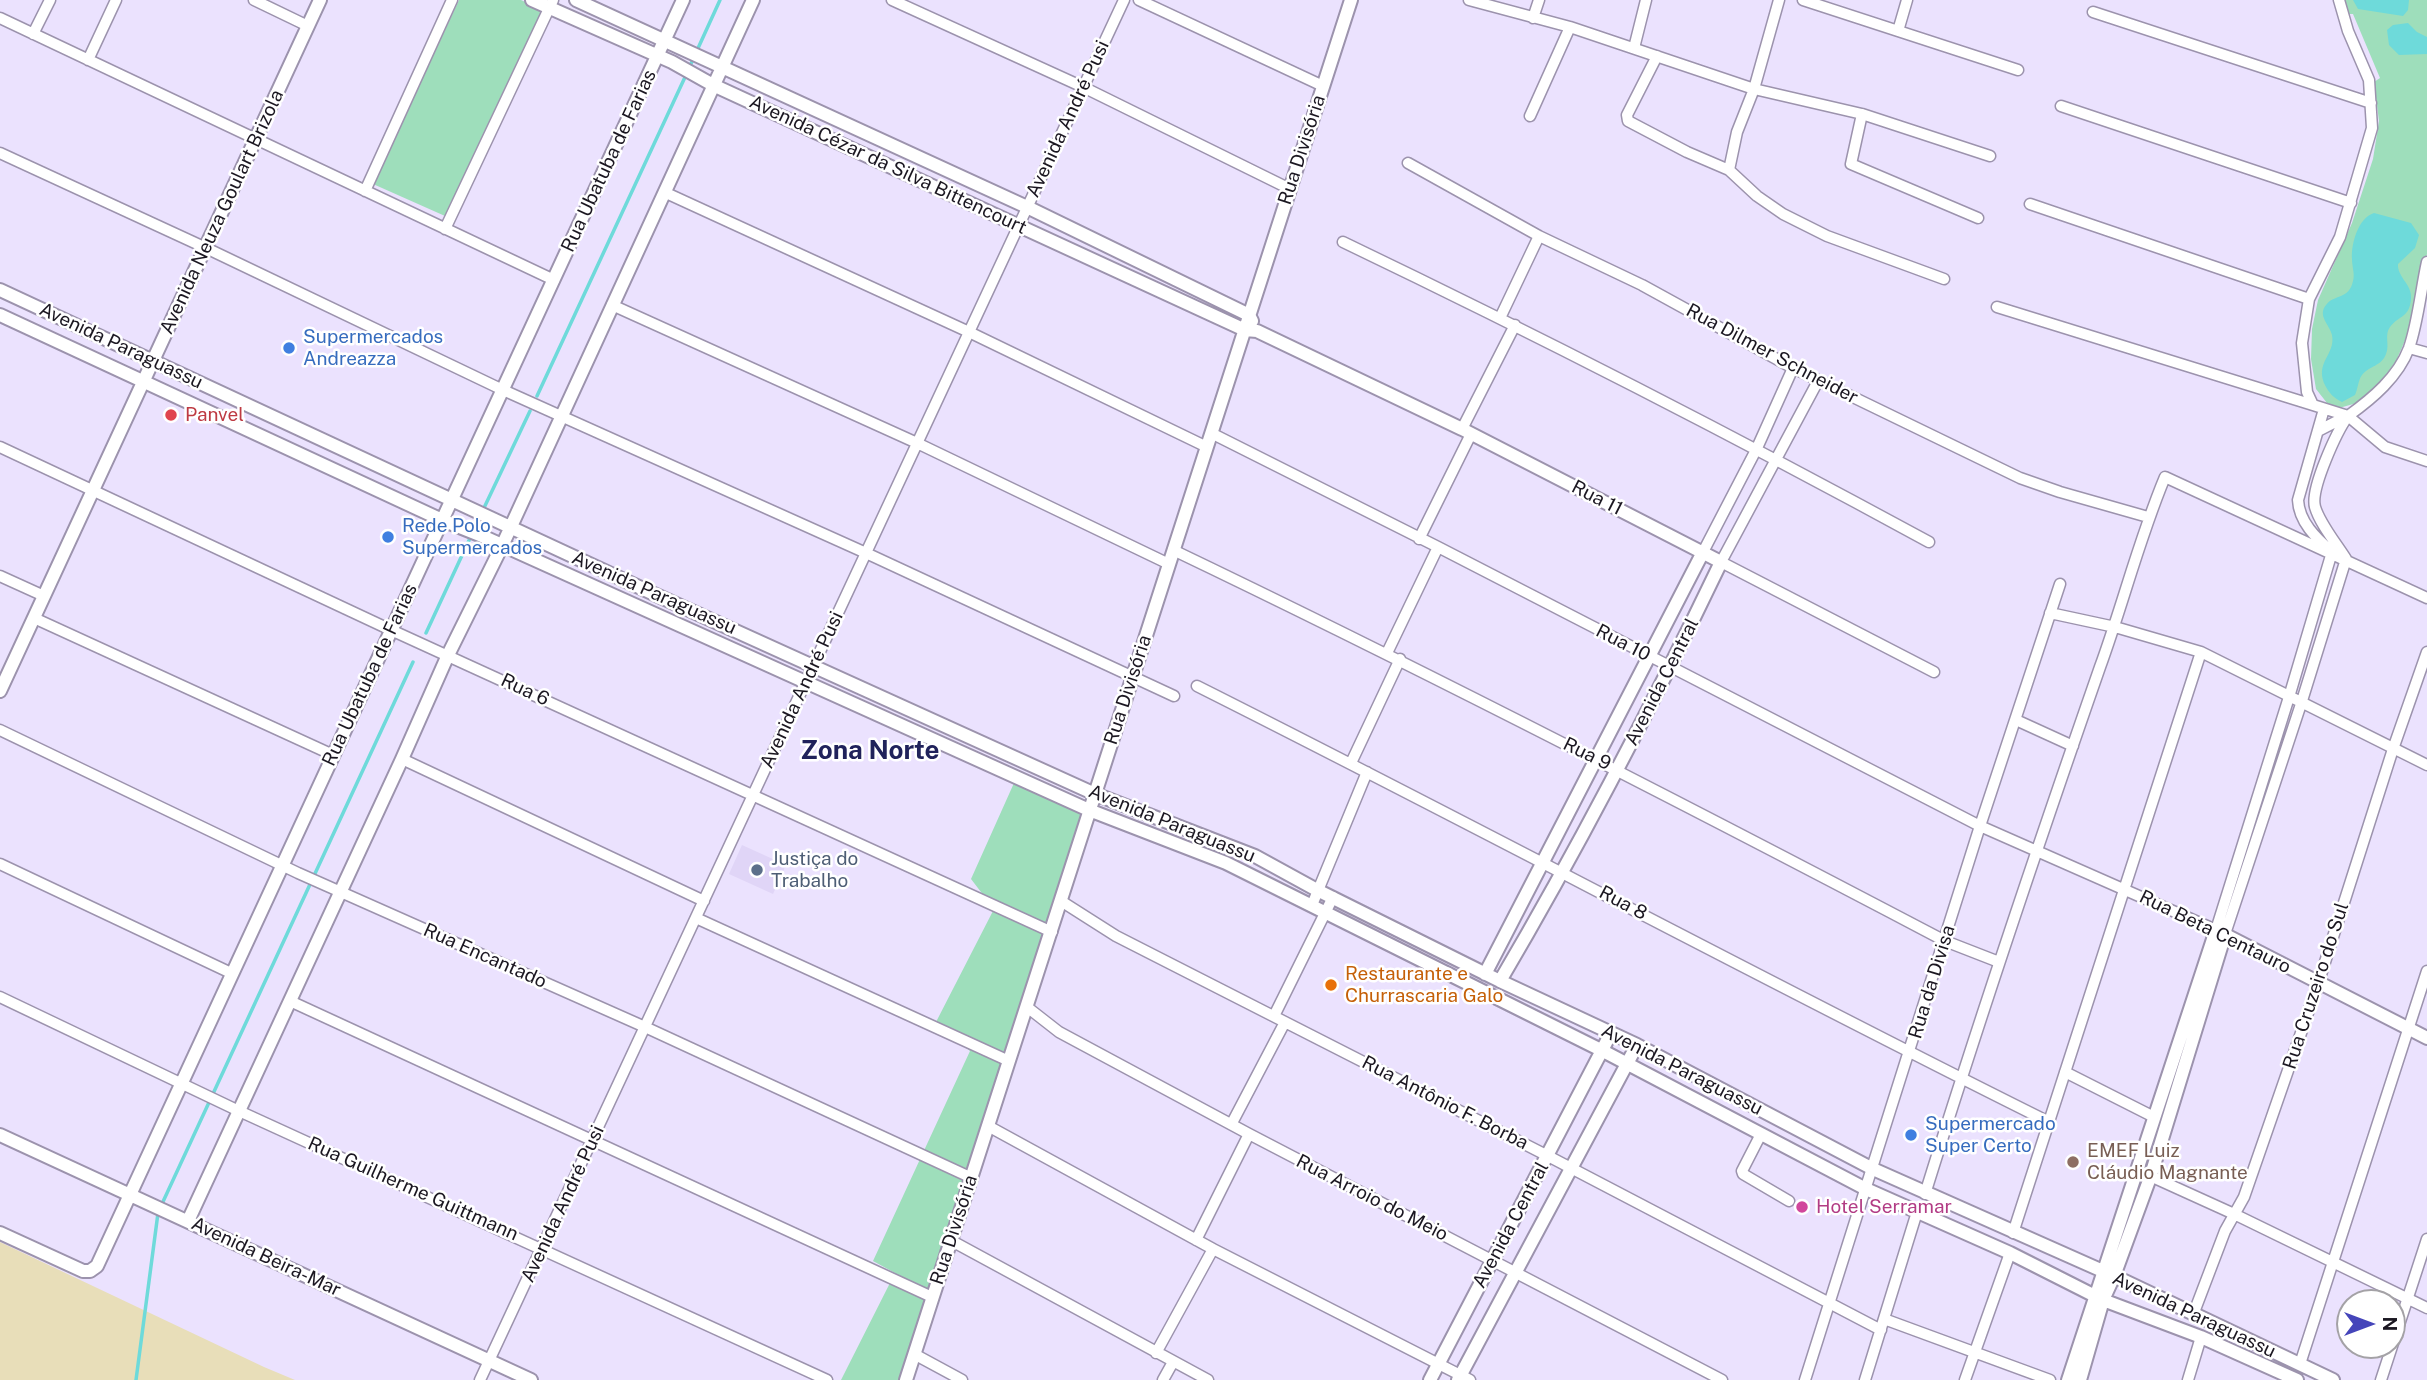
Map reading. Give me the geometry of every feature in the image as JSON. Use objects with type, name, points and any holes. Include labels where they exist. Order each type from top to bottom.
[{"type":"street","points":[[33,34],[50,0]]},
{"type":"street","points":[[88,60],[116,0]]},
{"type":"street","points":[[254,0],[308,26]]},
{"type":"street","name":"Avenida Neuza Goulart Brizola","points":[[0,691],[320,0]]},
{"type":"street","points":[[365,191],[452,0]]},
{"type":"street","name":"Avenida Cézar da Silva Bittencourt","points":[[532,0],[551,4],[672,62],[713,85],[1251,330]]},
{"type":"street","name":"Avenida Cézar da Silva Bittencourt","points":[[576,0],[1027,207],[1249,315]]},
{"type":"street","name":"Rua Ubatuba de Farias","points":[[0,1233],[83,1271],[90,1271],[97,1265],[133,1198],[281,865],[658,57],[668,44],[683,0]]},
{"type":"street","points":[[185,1220],[239,1111],[448,655],[502,546],[713,85],[716,65],[753,0]]},
{"type":"street","points":[[892,0],[1083,88],[1290,189]]},
{"type":"street","name":"Avenida André Pusi","points":[[480,1380],[1124,0]]},
{"type":"street","points":[[1139,0],[1323,86]]},
{"type":"street","name":"Rua Divisória","points":[[906,1380],[1211,433],[1251,330],[1249,315],[1351,0]]},
{"type":"street","points":[[1469,0],[1570,27],[1754,89],[1862,114],[1990,156]]},
{"type":"street","points":[[1533,18],[1539,0]]},
{"type":"street","points":[[1634,48],[1646,0]]},
{"type":"street","points":[[1728,170],[1737,132],[1754,89],[1779,0]]},
{"type":"street","points":[[1803,0],[2018,70]]},
{"type":"street","points":[[1898,31],[1907,0]]},
{"type":"street","points":[[2313,405],[2307,392],[2302,343],[2309,299],[2340,237],[2372,128],[2369,80],[2348,31],[2339,0]]},
{"type":"street","points":[[445,229],[551,4]]},
{"type":"street","points":[[2093,12],[2371,103]]},
{"type":"street","points":[[0,19],[554,280]]},
{"type":"street","points":[[1530,116],[1570,27]]},
{"type":"street","points":[[1657,56],[1628,115],[1628,121],[1728,170],[1757,196],[1783,214],[1826,236],[1944,279]]},
{"type":"street","points":[[2062,106],[2351,203]]},
{"type":"street","points":[[1862,114],[1851,164],[1978,218]]},
{"type":"street","points":[[0,153],[503,390],[866,553],[1174,696]]},
{"type":"street","name":"Rua Dilmer Schneider","points":[[1408,163],[1539,236],[1642,285],[1818,381],[2020,478],[2148,517]]},
{"type":"street","points":[[664,192],[969,332],[1207,447]]},
{"type":"street","points":[[2031,204],[2309,299]]},
{"type":"street","points":[[1500,318],[1539,236]]},
{"type":"street","points":[[1343,242],[1515,325],[1757,448],[1929,542]]},
{"type":"street","points":[[2318,431],[2348,416],[2369,401],[2392,378],[2409,348],[2427,262]]},
{"type":"street","name":"Avenida Paraguassu","points":[[0,290],[487,517],[1095,794],[1255,856],[1485,974],[1637,1045],[1873,1169],[2333,1380]]},
{"type":"street","points":[[612,305],[917,443],[1168,564]]},
{"type":"street","points":[[1997,307],[2348,416],[2385,447],[2427,461]]},
{"type":"street","name":"Avenida Paraguassu","points":[[0,315],[442,520],[1089,810],[1226,863],[1602,1051],[1866,1189],[2010,1254],[2098,1298],[2201,1338],[2297,1380]]},
{"type":"street","points":[[1419,539],[1515,325]]},
{"type":"street","name":"Rua 11","points":[[1251,330],[1466,432],[1934,672]]},
{"type":"street","points":[[2409,348],[2427,354]]},
{"type":"street","name":"Avenida Central","points":[[1485,974],[1757,448],[1793,368]]},
{"type":"street","name":"Avenida Central","points":[[1500,981],[1564,872],[1671,667],[1721,562],[1818,381]]},
{"type":"street","points":[[2324,409],[2298,508],[2315,537],[2332,552]]},
{"type":"street","points":[[2108,1275],[2154,1117],[2301,704],[2346,559],[2317,512],[2314,495],[2336,433],[2348,416]]},
{"type":"street","name":"Rua 10","points":[[1211,433],[1980,826],[2037,851]]},
{"type":"street","name":"Rua 6","points":[[0,447],[391,630],[1052,932]]},
{"type":"street","points":[[1925,1194],[1998,962],[2115,627],[2148,517],[2165,477],[2427,598]]},
{"type":"street","points":[[1387,653],[1438,547]]},
{"type":"street","name":"Rua 9","points":[[1173,550],[1400,659],[1618,769],[1945,942],[1998,962]]},
{"type":"street","points":[[2068,1380],[2098,1298],[2151,1175],[2332,552]]},
{"type":"street","points":[[0,576],[44,597]]},
{"type":"street","name":"Rua da Divisa","points":[[1805,1380],[1980,826],[2060,584]]},
{"type":"street","points":[[2050,613],[2115,627],[2202,652],[2427,765]]},
{"type":"street","points":[[34,618],[332,755]]},
{"type":"street","points":[[2012,1233],[2202,652]]},
{"type":"street","name":"Rua Cruzeiro do Sul","points":[[2193,1315],[2225,1231],[2244,1197],[2318,984],[2427,652]]},
{"type":"street","points":[[1351,763],[1400,659]]},
{"type":"street","name":"Rua 8","points":[[1197,686],[2049,1122]]},
{"type":"street","points":[[2016,720],[2073,746]]},
{"type":"street","name":"Rua Encantado","points":[[0,730],[324,885],[645,1027],[972,1178]]},
{"type":"street","points":[[402,759],[704,901]]},
{"type":"street","points":[[1311,905],[1367,772]]},
{"type":"street","name":"Rua Beta Centauro","points":[[2037,851],[2220,932],[2427,1038]]},
{"type":"street","points":[[0,864],[231,973]]},
{"type":"street","points":[[1274,1016],[1333,897]]},
{"type":"street","name":"Rua Antônio F. Borba","points":[[1061,901],[1116,936],[1548,1156],[1829,1304],[1882,1325],[2050,1380]]},
{"type":"street","points":[[696,918],[1009,1061]]},
{"type":"street","points":[[2300,1364],[2427,971]]},
{"type":"street","name":"Rua Guilherme Guittmann","points":[[0,997],[239,1111],[827,1380]]},
{"type":"street","points":[[290,1001],[932,1297]]},
{"type":"street","name":"Rua Arroio do Meio","points":[[1027,1007],[1059,1032],[1249,1134],[1722,1380]]},
{"type":"street","points":[[1232,1123],[1285,1022]]},
{"type":"street","name":"Avenida Central","points":[[1430,1380],[1611,1033]]},
{"type":"street","name":"Avenida Central","points":[[1463,1378],[1515,1272],[1637,1045]]},
{"type":"street","points":[[2065,1072],[2154,1117]]},
{"type":"street","points":[[988,1126],[1196,1240],[1463,1378]]},
{"type":"street","points":[[1196,1240],[1249,1134]]},
{"type":"street","points":[[1761,1134],[1742,1171],[1743,1174],[1789,1201]]},
{"type":"street","name":"Avenida Beira-Mar","points":[[0,1135],[531,1380]]},
{"type":"street","points":[[2137,1170],[2427,1308]]},
{"type":"street","points":[[1865,1380],[1917,1212]]},
{"type":"street","points":[[950,1240],[1208,1380]]},
{"type":"street","points":[[2381,1380],[2427,1240]]},
{"type":"street","points":[[1156,1353],[1213,1249]]},
{"type":"street","points":[[1965,1380],[2010,1254]]},
{"type":"street","points":[[2080,1380],[2098,1298]]},
{"type":"street","points":[[2188,1380],[2201,1338]]},
{"type":"street","points":[[914,1354],[962,1380]]},
{"type":"street","points":[[1163,1380],[1173,1362]]},
{"type":"shaded area","points":[[459,0],[521,0],[543,10],[445,216],[373,184]]},
{"type":"shaded area","points":[[2343,0],[2427,0],[2427,254],[2407,336],[2396,361],[2380,384],[2357,403],[2339,408],[2327,403],[2316,389],[2311,359],[2312,329],[2318,300],[2352,223],[2373,159],[2379,121],[2374,82],[2380,78],[2353,14],[2348,14]]},
{"type":"shaded area","points":[[2353,0],[2409,0],[2408,10],[2403,16],[2358,9]]},
{"type":"shaded area","points":[[2408,23],[2427,37],[2427,54],[2399,55],[2389,45],[2387,30],[2393,25]]},
{"type":"shaded area","points":[[2374,213],[2411,223],[2419,235],[2415,248],[2398,264],[2411,293],[2410,304],[2406,313],[2388,330],[2384,358],[2362,375],[2355,395],[2342,402],[2331,394],[2323,379],[2323,365],[2331,348],[2332,335],[2323,313],[2329,302],[2345,294],[2351,287],[2354,278],[2354,239],[2364,220]]},
{"type":"shaded area","points":[[1014,783],[1083,812],[899,1380],[841,1380],[895,1273],[873,1261],[970,1051],[936,1022],[994,909],[971,879]]},
{"type":"shaded area","name":"Justiça do Trabalho","points":[[742,845],[786,865],[773,894],[729,874]]},
{"type":"sand","points":[[0,1242],[264,1367],[295,1380],[0,1380]]},
{"type":"waterway","points":[[689,68],[720,0]]},
{"type":"waterway","points":[[537,396],[686,75]]},
{"type":"waterway","points":[[483,510],[530,411]]},
{"type":"waterway","points":[[426,633],[471,536]]},
{"type":"waterway","points":[[161,1206],[413,662]]},
{"type":"waterway","points":[[136,1380],[158,1213]]},
{"type":"place","name":"Supermercados Andreazza","points":[[289,348]]},
{"type":"place","name":"Panvel","points":[[171,415]]},
{"type":"place","name":"Rede Polo Supermercados","points":[[388,537]]},
{"type":"place","name":"Justiça do Trabalho","points":[[757,870]]},
{"type":"place","name":"Restaurante e Churrascaria Galo","points":[[1331,985]]},
{"type":"place","name":"Supermercado Super Certo","points":[[1911,1135]]},
{"type":"place","name":"EMEF Luiz Cláudio Magnante","points":[[2073,1162]]},
{"type":"place","name":"Hotel Serramar","points":[[1802,1207]]},
{"type":"district","name":"Zona Norte","points":[[870,751]]}]
